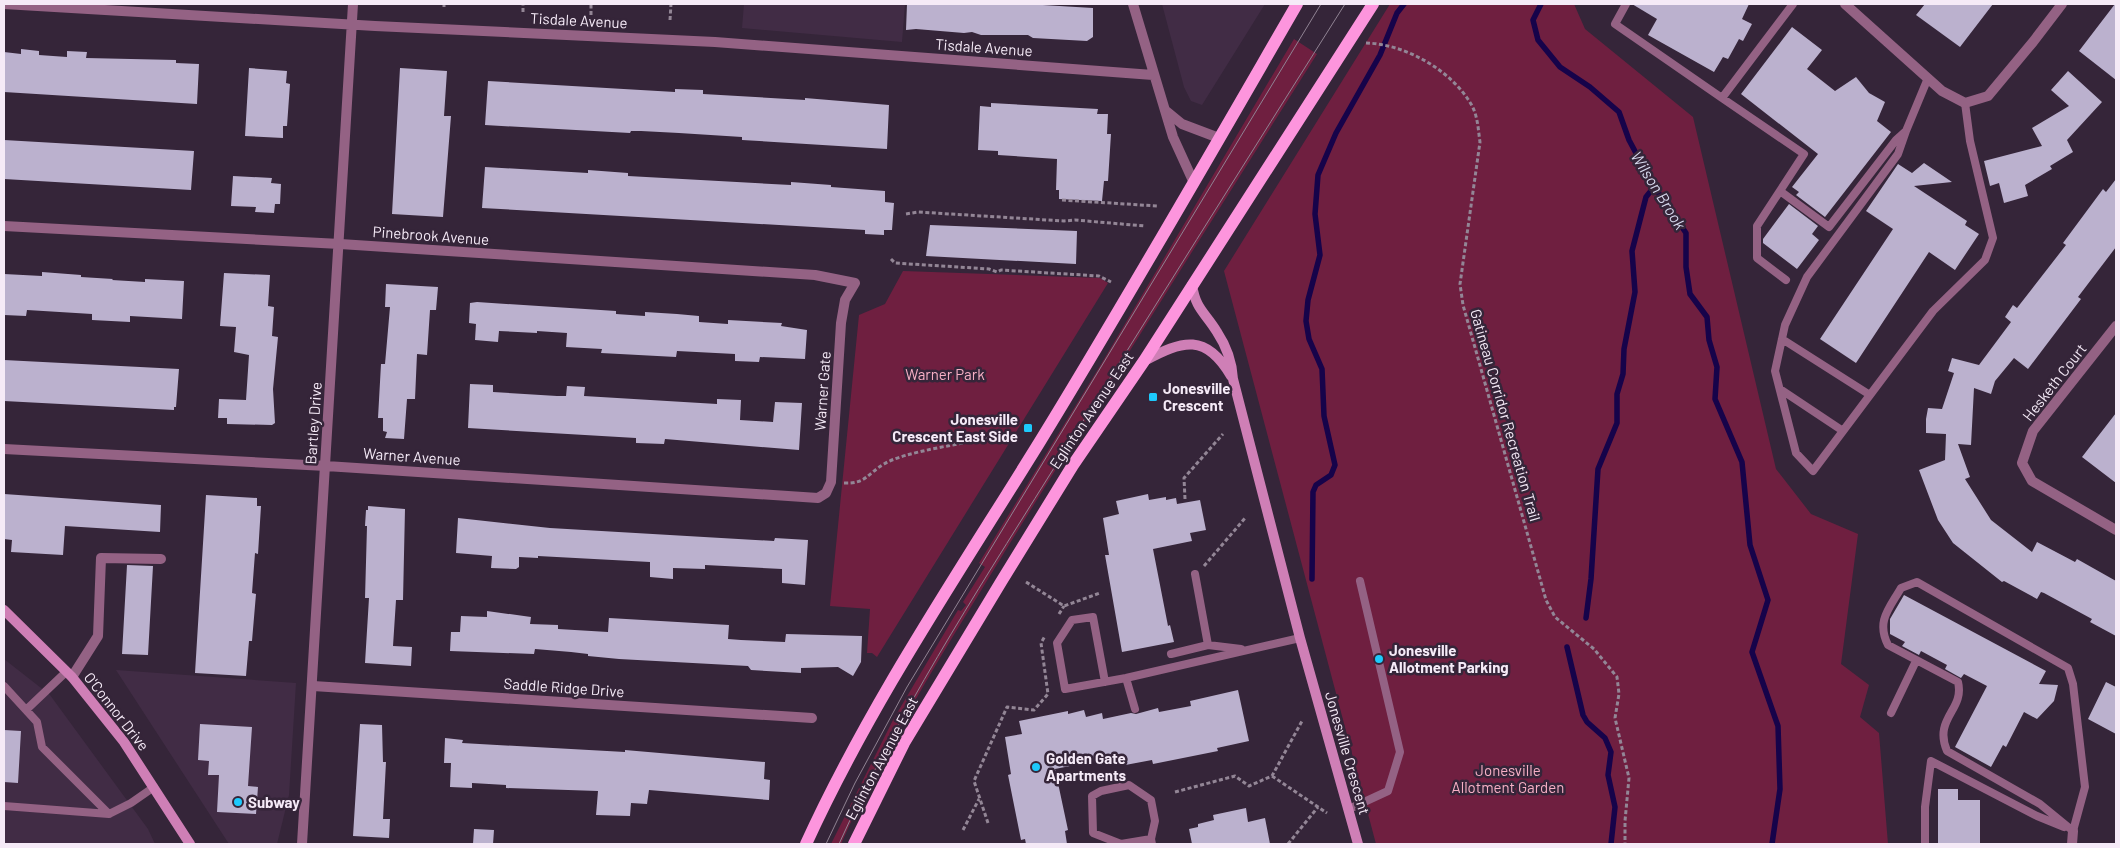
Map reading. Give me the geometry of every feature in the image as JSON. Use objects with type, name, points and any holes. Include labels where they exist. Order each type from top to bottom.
[{"type":"main road","name":"Eglinton Avenue East","points":[[806,844],[840,772],[883,697],[1090,360],[1297,4]]},
{"type":"main road","name":"Eglinton Avenue East","points":[[854,844],[913,726],[1073,465],[1144,361],[1373,4]]},
{"type":"street","name":"Tisdale Avenue","points":[[4,4],[715,42],[1153,75]]},
{"type":"street","name":"Bartley Drive","points":[[302,844],[340,244],[353,4]]},
{"type":"street","points":[[1133,4],[1173,137],[1194,183]]},
{"type":"street","points":[[1845,4],[1942,91],[1965,103],[1988,96],[2062,4]]},
{"type":"street","points":[[1165,110],[1182,124],[1219,138]]},
{"type":"street","name":"Pinebrook Avenue","points":[[4,226],[340,244],[815,275],[854,283]]},
{"type":"street","name":"Warner Gate","points":[[831,482],[841,322],[845,300],[854,283]]},
{"type":"street","name":"Jonesville Crescent","points":[[1192,285],[1195,302],[1217,332],[1228,353],[1233,380],[1300,638],[1358,844]]},
{"type":"street","name":"Hesketh Court","points":[[2116,326],[2033,431],[2022,463],[2032,480],[2116,530]]},
{"type":"street","name":"Jonesville Crescent","points":[[1144,361],[1175,346],[1203,346],[1214,352],[1233,380]]},
{"type":"street","name":"Warner Avenue","points":[[4,449],[326,466],[818,498],[826,493],[831,482]]},
{"type":"street","points":[[69,675],[98,636],[101,558],[161,559]]},
{"type":"street","name":"O'Connor Drive","points":[[4,610],[69,675],[124,742],[190,844]]},
{"type":"street","name":"Saddle Ridge Drive","points":[[313,686],[812,718]]},
{"type":"street","points":[[2072,844],[2073,831]]},
{"type":"lane","points":[[1626,4],[1615,24],[1804,154],[1758,226],[1757,258],[1786,280]]},
{"type":"lane","points":[[1722,98],[1793,4],[1800,4]]},
{"type":"lane","points":[[1928,78],[1898,154],[1807,277],[1785,325],[1775,371],[1796,453],[1813,471],[1933,311],[1985,260],[1993,238],[1970,141],[1965,103]]},
{"type":"lane","points":[[1780,191],[1829,227],[1896,140],[1906,131]]},
{"type":"lane","points":[[1782,339],[1870,395]]},
{"type":"lane","points":[[1780,389],[1843,430]]},
{"type":"lane","points":[[1195,574],[1208,645]]},
{"type":"lane","points":[[1349,810],[1388,792],[1400,752],[1360,580]]},
{"type":"lane","points":[[1917,582],[2068,668],[2072,684],[2085,787],[2073,831],[2040,804],[1947,751],[1942,739],[1943,727],[1959,697],[1958,682],[1888,645],[1883,636],[1882,621],[1901,588],[1917,582]]},
{"type":"lane","points":[[1105,682],[1093,617],[1072,620],[1057,643],[1065,689],[1105,682],[1126,678],[1300,638]]},
{"type":"lane","points":[[1171,654],[1208,645],[1246,649]]},
{"type":"lane","points":[[1891,714],[1916,660]]},
{"type":"lane","points":[[26,710],[69,675]]},
{"type":"lane","points":[[1126,678],[1135,709]]},
{"type":"lane","points":[[4,686],[37,722],[42,747],[108,814]]},
{"type":"lane","points":[[1925,844],[1925,807],[1932,761],[2037,816],[2073,831]]},
{"type":"lane","points":[[1130,785],[1151,800],[1156,821],[1151,842],[1121,844],[1093,833],[1092,796],[1101,791],[1130,785]]},
{"type":"lane","points":[[4,806],[108,814],[131,803],[154,787]]},
{"type":"path","points":[[523,4],[523,12]]},
{"type":"path","points":[[591,4],[591,15]]},
{"type":"path","points":[[670,20],[671,4]]},
{"type":"path","name":"Gatineau Corridor Recreation Trail","points":[[1348,44],[1380,44],[1412,55],[1432,65],[1454,83],[1471,104],[1477,120],[1480,142],[1460,284],[1463,305],[1546,600],[1555,617],[1594,649],[1617,677],[1619,694],[1615,718],[1630,778],[1625,821],[1625,844]]},
{"type":"path","points":[[1062,200],[1157,206]]},
{"type":"path","points":[[906,214],[918,212],[1064,221],[1075,220],[1145,226]]},
{"type":"path","points":[[892,259],[895,263],[989,269],[997,272],[1000,270],[1098,276],[1111,282]]},
{"type":"path","points":[[1185,499],[1184,478],[1223,434]]},
{"type":"path","points":[[831,482],[855,483],[866,479],[884,463],[992,437],[1004,436],[1015,441]]},
{"type":"path","points":[[1195,574],[1210,560],[1246,517]]},
{"type":"path","points":[[1026,582],[1064,606]]},
{"type":"path","points":[[1054,621],[1064,606],[1100,593]]},
{"type":"path","points":[[988,822],[974,781],[1007,707],[1034,710],[1048,694],[1040,643],[1050,628]]},
{"type":"path","points":[[1175,792],[1235,776],[1249,786],[1272,776],[1302,721]]},
{"type":"path","points":[[1272,776],[1327,813]]},
{"type":"path","points":[[963,830],[980,798]]},
{"type":"path","points":[[1288,844],[1318,807]]},
{"type":"shaded area","points":[[744,4],[905,4],[902,42],[742,28]]},
{"type":"shaded area","points":[[1162,4],[1265,4],[1202,105],[1191,101],[1184,87]]},
{"type":"shaded area","points":[[4,659],[50,695],[148,829],[155,844],[4,844]]},
{"type":"shaded area","points":[[116,670],[296,683],[289,795],[277,844],[229,844]]},
{"type":"green space","name":"Jonesville Allotment Garden","points":[[1390,4],[1574,4],[1585,29],[1693,117],[1776,469],[1811,514],[1858,534],[1841,664],[1869,685],[1860,717],[1879,733],[1888,844],[1376,844],[1224,271]]},
{"type":"green space","points":[[1294,39],[1317,54],[939,660],[877,769],[841,844],[831,844],[893,720],[958,610],[961,611],[966,605],[963,602],[985,567],[979,563],[1100,366]]},
{"type":"green space","name":"Warner Park","points":[[903,271],[1100,278],[1108,283],[877,657],[872,653],[867,653],[870,609],[830,606],[859,315],[885,304]]},
{"type":"building","points":[[907,4],[1026,4],[1093,8],[1093,37],[1087,41],[1033,38],[1028,35],[981,35],[972,32],[906,30]]},
{"type":"building","points":[[1632,4],[1749,4],[1742,19],[1752,24],[1743,41],[1739,39],[1728,59],[1723,57],[1714,72],[1648,35],[1657,19]]},
{"type":"building","points":[[1925,4],[1993,4],[1960,47],[1916,15]]},
{"type":"building","points":[[2116,4],[2116,80],[2079,51]]},
{"type":"building","points":[[1792,27],[1822,50],[1807,69],[1835,91],[1856,77],[1869,93],[1885,102],[1877,121],[1891,132],[1825,217],[1796,195],[1799,192],[1792,187],[1818,154],[1741,94]]},
{"type":"building","points":[[21,49],[39,51],[39,55],[67,57],[67,51],[87,52],[86,58],[176,60],[176,63],[199,64],[197,104],[4,92],[4,52],[21,54]]},
{"type":"building","points":[[249,68],[287,71],[286,83],[290,84],[287,126],[283,126],[283,138],[245,136]]},
{"type":"building","points":[[400,68],[447,71],[444,116],[451,116],[443,217],[392,214]]},
{"type":"building","points":[[2068,71],[2102,102],[2067,140],[2073,152],[2050,166],[2052,169],[2025,185],[2028,196],[2004,203],[1999,183],[1990,186],[1984,161],[2042,146],[2032,128],[2069,106],[2051,90]]},
{"type":"building","points":[[488,81],[675,92],[675,89],[703,90],[703,94],[805,100],[805,98],[889,105],[887,149],[742,140],[742,137],[679,133],[631,131],[630,133],[485,125]]},
{"type":"building","points":[[991,103],[1098,109],[1097,114],[1108,114],[1107,134],[1111,134],[1108,181],[1104,181],[1102,201],[1059,199],[1059,190],[1056,190],[1057,159],[998,155],[998,151],[978,150],[980,106],[991,107]]},
{"type":"building","points":[[4,140],[194,151],[191,190],[4,179]]},
{"type":"building","points":[[1924,163],[1952,182],[1914,186],[1967,221],[1965,225],[1979,234],[1955,270],[1929,252],[1856,363],[1820,339],[1893,229],[1866,211],[1898,164],[1912,173]]},
{"type":"building","points":[[485,167],[588,173],[588,170],[628,173],[628,176],[791,185],[791,182],[885,191],[885,202],[894,203],[892,230],[884,230],[884,235],[865,234],[865,230],[482,208]]},
{"type":"building","points":[[233,176],[272,178],[271,183],[281,184],[280,204],[275,204],[274,213],[255,212],[256,207],[231,206]]},
{"type":"building","points":[[2116,179],[2116,247],[2078,297],[2081,299],[2028,369],[2014,358],[1995,381],[1991,394],[1974,388],[1971,445],[1958,444],[1970,477],[1965,479],[1991,520],[2032,552],[2037,542],[2075,562],[2077,559],[2116,581],[2116,636],[2090,622],[2092,619],[2044,593],[2041,592],[2037,599],[2004,581],[2002,582],[1953,543],[1938,520],[1919,470],[1945,460],[1946,434],[1926,433],[1926,419],[1928,408],[1942,409],[1954,373],[1948,371],[1952,358],[1979,365],[2011,322],[2005,317],[2013,305],[2017,308],[2066,245],[2063,243],[2103,189],[2106,192]]},
{"type":"building","points":[[1789,204],[1818,226],[1812,234],[1819,240],[1797,269],[1763,243],[1763,239]]},
{"type":"building","points":[[930,225],[1077,231],[1076,264],[926,256]]},
{"type":"building","points":[[42,272],[112,280],[145,282],[145,279],[184,281],[182,319],[130,316],[130,322],[92,320],[92,314],[27,310],[26,316],[4,315],[4,274],[42,276]]},
{"type":"building","points":[[224,273],[270,275],[268,306],[274,307],[272,336],[278,337],[273,389],[275,423],[272,425],[227,424],[227,418],[218,418],[219,399],[246,400],[249,355],[234,352],[236,327],[220,326]]},
{"type":"building","points":[[386,284],[438,287],[436,310],[430,310],[427,355],[417,354],[415,399],[407,399],[404,439],[385,438],[387,432],[383,431],[383,418],[378,418],[381,364],[385,364],[390,307],[385,307]]},
{"type":"building","points":[[470,303],[616,311],[616,314],[645,316],[645,312],[677,314],[699,316],[699,322],[728,324],[728,320],[782,323],[781,326],[807,330],[805,359],[760,357],[759,362],[735,361],[735,354],[677,351],[676,357],[601,353],[602,349],[566,347],[567,333],[537,331],[537,333],[499,331],[498,342],[475,340],[476,324],[469,323]]},
{"type":"building","points":[[4,360],[179,369],[176,407],[174,407],[174,410],[4,401]]},
{"type":"building","points":[[470,384],[493,385],[493,392],[557,396],[566,396],[567,386],[585,387],[584,396],[717,404],[717,399],[741,400],[740,420],[773,422],[775,402],[802,403],[799,450],[665,439],[664,444],[636,443],[636,438],[468,428]]},
{"type":"building","points":[[2116,413],[2116,483],[2082,457]]},
{"type":"building","points":[[4,494],[161,505],[160,532],[65,526],[63,555],[11,552],[12,540],[4,539]]},
{"type":"building","points":[[1148,494],[1149,500],[1166,497],[1166,500],[1176,498],[1177,504],[1200,500],[1206,530],[1190,533],[1192,541],[1153,549],[1168,626],[1170,625],[1174,642],[1122,652],[1105,555],[1109,555],[1103,518],[1119,514],[1116,501]]},
{"type":"building","points":[[206,495],[257,498],[257,506],[261,506],[258,554],[255,553],[252,593],[256,594],[252,641],[249,641],[246,676],[195,673]]},
{"type":"building","points":[[368,506],[405,509],[403,600],[396,600],[393,646],[412,647],[411,666],[365,663],[369,598],[365,598],[367,526],[365,526]]},
{"type":"building","points":[[458,518],[550,528],[774,541],[775,538],[808,540],[805,585],[782,583],[782,569],[705,565],[705,569],[673,568],[673,579],[650,577],[650,562],[538,556],[538,558],[519,557],[519,567],[516,569],[491,568],[492,556],[456,553]]},
{"type":"building","points":[[127,565],[153,566],[148,655],[122,654]]},
{"type":"building","points":[[1904,595],[2046,671],[2039,684],[2058,685],[2054,701],[2037,719],[2024,712],[2006,747],[2003,745],[1991,767],[1955,747],[1987,686],[1964,674],[1961,678],[1945,669],[1947,665],[1921,651],[1919,655],[1902,646],[1905,642],[1890,634],[1890,619]]},
{"type":"building","points":[[487,611],[531,617],[530,624],[558,625],[558,629],[608,632],[609,618],[729,625],[728,639],[741,640],[785,642],[786,634],[862,636],[861,662],[853,676],[838,667],[801,668],[801,673],[751,670],[748,666],[619,659],[535,649],[534,654],[450,651],[451,632],[460,632],[461,616],[487,617]]},
{"type":"building","points":[[2106,682],[2116,687],[2116,734],[2088,719]]},
{"type":"building","name":"Golden Gate Apartments","points":[[1238,690],[1249,741],[1217,748],[1218,751],[1153,764],[1152,760],[1120,766],[1119,762],[1111,764],[1110,758],[1055,769],[1068,830],[1065,831],[1067,844],[1026,844],[1025,839],[1021,840],[1008,775],[1011,774],[1005,737],[1022,734],[1019,721],[1068,711],[1068,714],[1084,710],[1086,717],[1102,713],[1103,719],[1131,713],[1136,714],[1158,708],[1159,712],[1191,706],[1190,701]]},
{"type":"building","points":[[200,724],[252,727],[248,786],[258,787],[256,814],[217,812],[219,775],[208,775],[209,761],[198,760]]},
{"type":"building","points":[[360,724],[382,725],[383,762],[386,762],[383,819],[390,819],[389,838],[353,836]]},
{"type":"building","points":[[4,730],[21,731],[18,783],[4,782]]},
{"type":"building","points":[[445,738],[463,740],[462,743],[625,752],[625,750],[765,762],[764,779],[770,780],[769,800],[649,790],[647,804],[631,803],[630,816],[596,815],[598,791],[506,788],[506,785],[472,783],[472,788],[450,787],[451,763],[444,763]]},
{"type":"building","points":[[1938,789],[1958,789],[1958,800],[1980,800],[1980,844],[1938,844]]},
{"type":"building","points":[[1246,808],[1248,822],[1265,818],[1270,844],[1192,844],[1189,829],[1198,827],[1198,824],[1214,820],[1213,815]]},
{"type":"building","points":[[474,829],[494,830],[493,844],[473,844]]},
{"type":"waterway","points":[[1312,579],[1313,492],[1316,485],[1331,475],[1335,465],[1324,416],[1322,369],[1309,339],[1306,321],[1308,300],[1320,255],[1315,214],[1318,175],[1336,133],[1380,55],[1397,13],[1404,4]]},
{"type":"waterway","name":"Wilson Brook","points":[[1541,4],[1533,20],[1538,40],[1560,67],[1590,87],[1619,112],[1629,140],[1653,185],[1686,233],[1686,267],[1690,294],[1707,317],[1709,340],[1717,367],[1715,399],[1742,462],[1750,545],[1768,600],[1752,652],[1778,726],[1780,789],[1772,844]]},
{"type":"waterway","points":[[1586,618],[1591,579],[1598,469],[1617,423],[1617,394],[1623,374],[1624,349],[1635,292],[1632,251],[1646,197],[1654,187]]},
{"type":"waterway","points":[[1567,647],[1583,715],[1587,722],[1605,738],[1611,752],[1608,775],[1615,807],[1611,844]]},
{"type":"tram line","points":[[826,844],[855,783],[907,687],[1321,4]]},
{"type":"tram line","points":[[839,844],[886,749],[965,611],[1345,4]]},
{"type":"place","name":"Jonesville Crescent","points":[[1153,397]]},
{"type":"place","name":"Jonesville Crescent East Side","points":[[1028,428]]},
{"type":"place","name":"Jonesville Allotment Parking","points":[[1379,659]]},
{"type":"place","name":"Golden Gate Apartments","points":[[1036,767]]},
{"type":"place","name":"Subway","points":[[238,802]]}]
